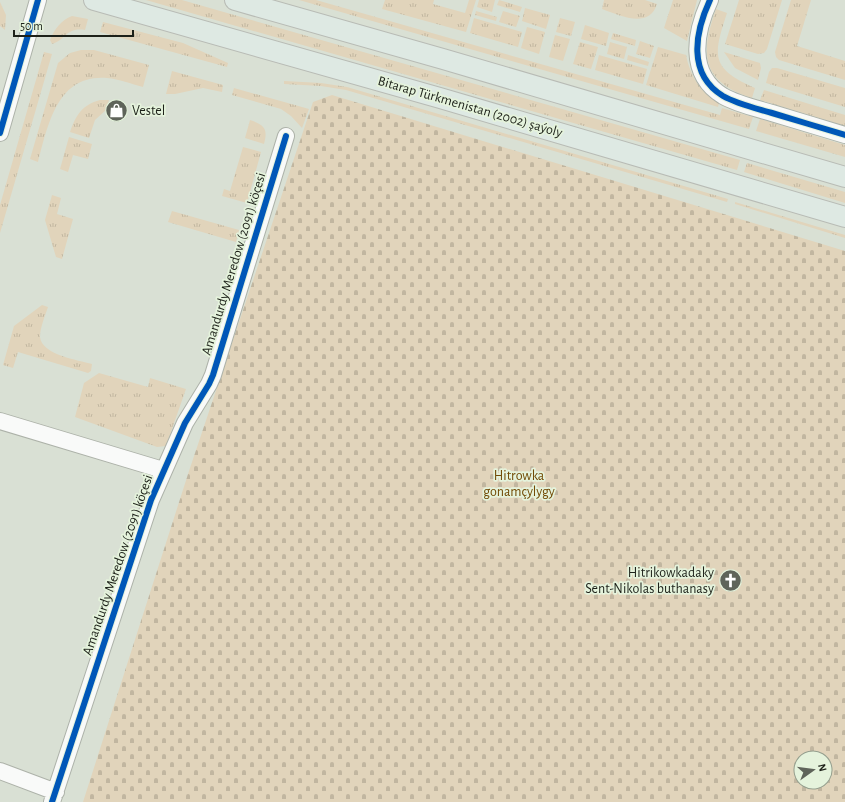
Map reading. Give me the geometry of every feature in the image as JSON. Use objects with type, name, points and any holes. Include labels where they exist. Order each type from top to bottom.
[{"type":"main road","name":"Bitarap Türkmenistan (2002) şaýoly","points":[[94,0],[440,98],[845,217]]},
{"type":"main road","points":[[235,0],[451,61],[845,177]]},
{"type":"street","points":[[1,129],[38,0]]},
{"type":"street","points":[[710,0],[698,33],[696,54],[701,71],[708,82],[724,96],[738,102],[845,135]]},
{"type":"street","points":[[0,104],[1,129]]},
{"type":"street","name":"Amandurdy Meredow (2091) köçesi","points":[[54,797],[150,500],[185,423],[213,375],[286,136]]},
{"type":"street","points":[[0,421],[163,470]]},
{"type":"street","points":[[0,771],[54,797]]},
{"type":"green space","points":[[146,0],[182,0],[740,160],[737,170]]},
{"type":"green space","points":[[299,0],[316,0],[720,115],[722,108],[753,117],[749,129]]},
{"type":"green space","points":[[385,0],[434,0],[433,4],[465,13],[469,0],[476,0],[466,32],[382,9]]},
{"type":"green space","points":[[479,0],[495,0],[492,12],[477,7]]},
{"type":"green space","points":[[499,0],[522,7],[520,12],[497,5]]},
{"type":"green space","points":[[604,0],[645,0],[657,4],[653,12],[647,17],[641,19],[625,17],[602,9]]},
{"type":"green space","points":[[673,0],[697,0],[687,41],[664,28]]},
{"type":"green space","points":[[739,0],[782,0],[767,49],[764,53],[758,54],[725,44]]},
{"type":"green space","points":[[791,0],[811,0],[797,46],[845,61],[845,80],[779,60],[776,57],[775,52]]},
{"type":"green space","points":[[0,2],[6,15],[5,30],[0,26]]},
{"type":"green space","points":[[525,8],[550,15],[546,29],[522,21]]},
{"type":"green space","points":[[716,9],[727,13],[719,40],[719,59],[723,67],[730,74],[740,81],[755,88],[752,98],[723,84],[714,75],[709,64],[707,53],[708,40]]},
{"type":"green space","points":[[476,11],[497,17],[496,21],[475,15]]},
{"type":"green space","points":[[503,11],[520,16],[516,27],[499,22]]},
{"type":"green space","points":[[72,16],[88,19],[85,30],[74,30],[52,44],[50,40],[56,29],[64,20]]},
{"type":"green space","points":[[474,18],[522,32],[518,47],[470,33]]},
{"type":"green space","points":[[560,18],[575,22],[571,36],[556,32]]},
{"type":"green space","points":[[103,22],[183,43],[228,63],[227,67],[100,32]]},
{"type":"green space","points":[[585,25],[609,33],[606,46],[581,39]]},
{"type":"green space","points":[[527,27],[545,32],[539,54],[521,48]]},
{"type":"green space","points":[[613,33],[636,40],[635,46],[611,39]]},
{"type":"green space","points":[[555,35],[570,39],[563,61],[549,57]]},
{"type":"green space","points":[[640,41],[654,46],[650,58],[636,54]]},
{"type":"green space","points":[[580,42],[598,47],[591,69],[573,64]]},
{"type":"green space","points":[[610,42],[627,47],[624,59],[607,54]]},
{"type":"green space","points":[[658,47],[686,55],[693,77],[707,94],[719,103],[718,107],[646,85]]},
{"type":"green space","points":[[81,50],[94,50],[149,65],[143,87],[120,80],[107,78],[90,79],[77,84],[66,93],[51,118],[38,162],[30,159],[58,63],[70,53]]},
{"type":"green space","points":[[44,52],[52,54],[0,233],[0,205]]},
{"type":"green space","points":[[724,52],[760,63],[761,68],[758,80],[735,68]]},
{"type":"green space","points":[[599,55],[647,69],[643,84],[595,70]]},
{"type":"green space","points":[[628,55],[649,62],[648,66],[627,60]]},
{"type":"green space","points":[[772,68],[777,68],[845,88],[845,107],[766,83],[769,72]]},
{"type":"green space","points":[[172,71],[223,85],[222,92],[203,88],[175,94],[166,94]]},
{"type":"green space","points":[[284,81],[321,83],[347,87],[728,199],[727,202],[346,90],[321,86],[284,84]]},
{"type":"green space","points":[[234,88],[309,109],[302,128],[291,116],[281,109],[232,95]]},
{"type":"green space","points":[[764,90],[845,115],[845,126],[760,100]]},
{"type":"green space","name":"Hitrowka gonamçylygy","points":[[332,95],[845,251],[845,802],[83,802],[189,471],[313,102]]},
{"type":"green space","points":[[109,100],[106,110],[95,120],[89,138],[70,132],[80,112],[94,102]]},
{"type":"green space","points":[[760,119],[845,145],[845,157],[756,131]]},
{"type":"green space","points":[[250,120],[264,128],[266,135],[264,144],[245,138]]},
{"type":"green space","points":[[69,137],[92,144],[88,159],[73,155],[68,172],[60,169]]},
{"type":"green space","points":[[243,147],[261,152],[247,203],[222,196],[224,189],[230,191]]},
{"type":"green space","points":[[747,163],[845,192],[845,203],[744,172]]},
{"type":"green space","points":[[52,195],[61,198],[57,214],[73,219],[62,259],[56,257],[45,220]]},
{"type":"green space","points":[[735,202],[845,235],[845,238],[735,204]]},
{"type":"green space","points":[[172,211],[239,230],[236,242],[168,222]]},
{"type":"green space","points":[[42,305],[48,307],[40,333],[42,343],[47,348],[62,356],[92,364],[91,371],[88,373],[18,352],[13,368],[3,365],[14,326]]},
{"type":"green space","points":[[99,373],[148,387],[150,378],[186,389],[166,446],[157,447],[75,417],[84,383]]},
{"type":"cycle path","points":[[0,133],[38,0]]},
{"type":"cycle path","points":[[710,0],[701,25],[697,52],[699,64],[711,87],[728,99],[740,104],[845,135]]},
{"type":"cycle path","points":[[52,802],[151,500],[185,423],[213,375],[286,136]]},
{"type":"place","name":"Vestel","points":[[116,111]]},
{"type":"place","name":"Hitrikowkadaky Sent-Nikolas buthanasy","points":[[730,581]]}]
